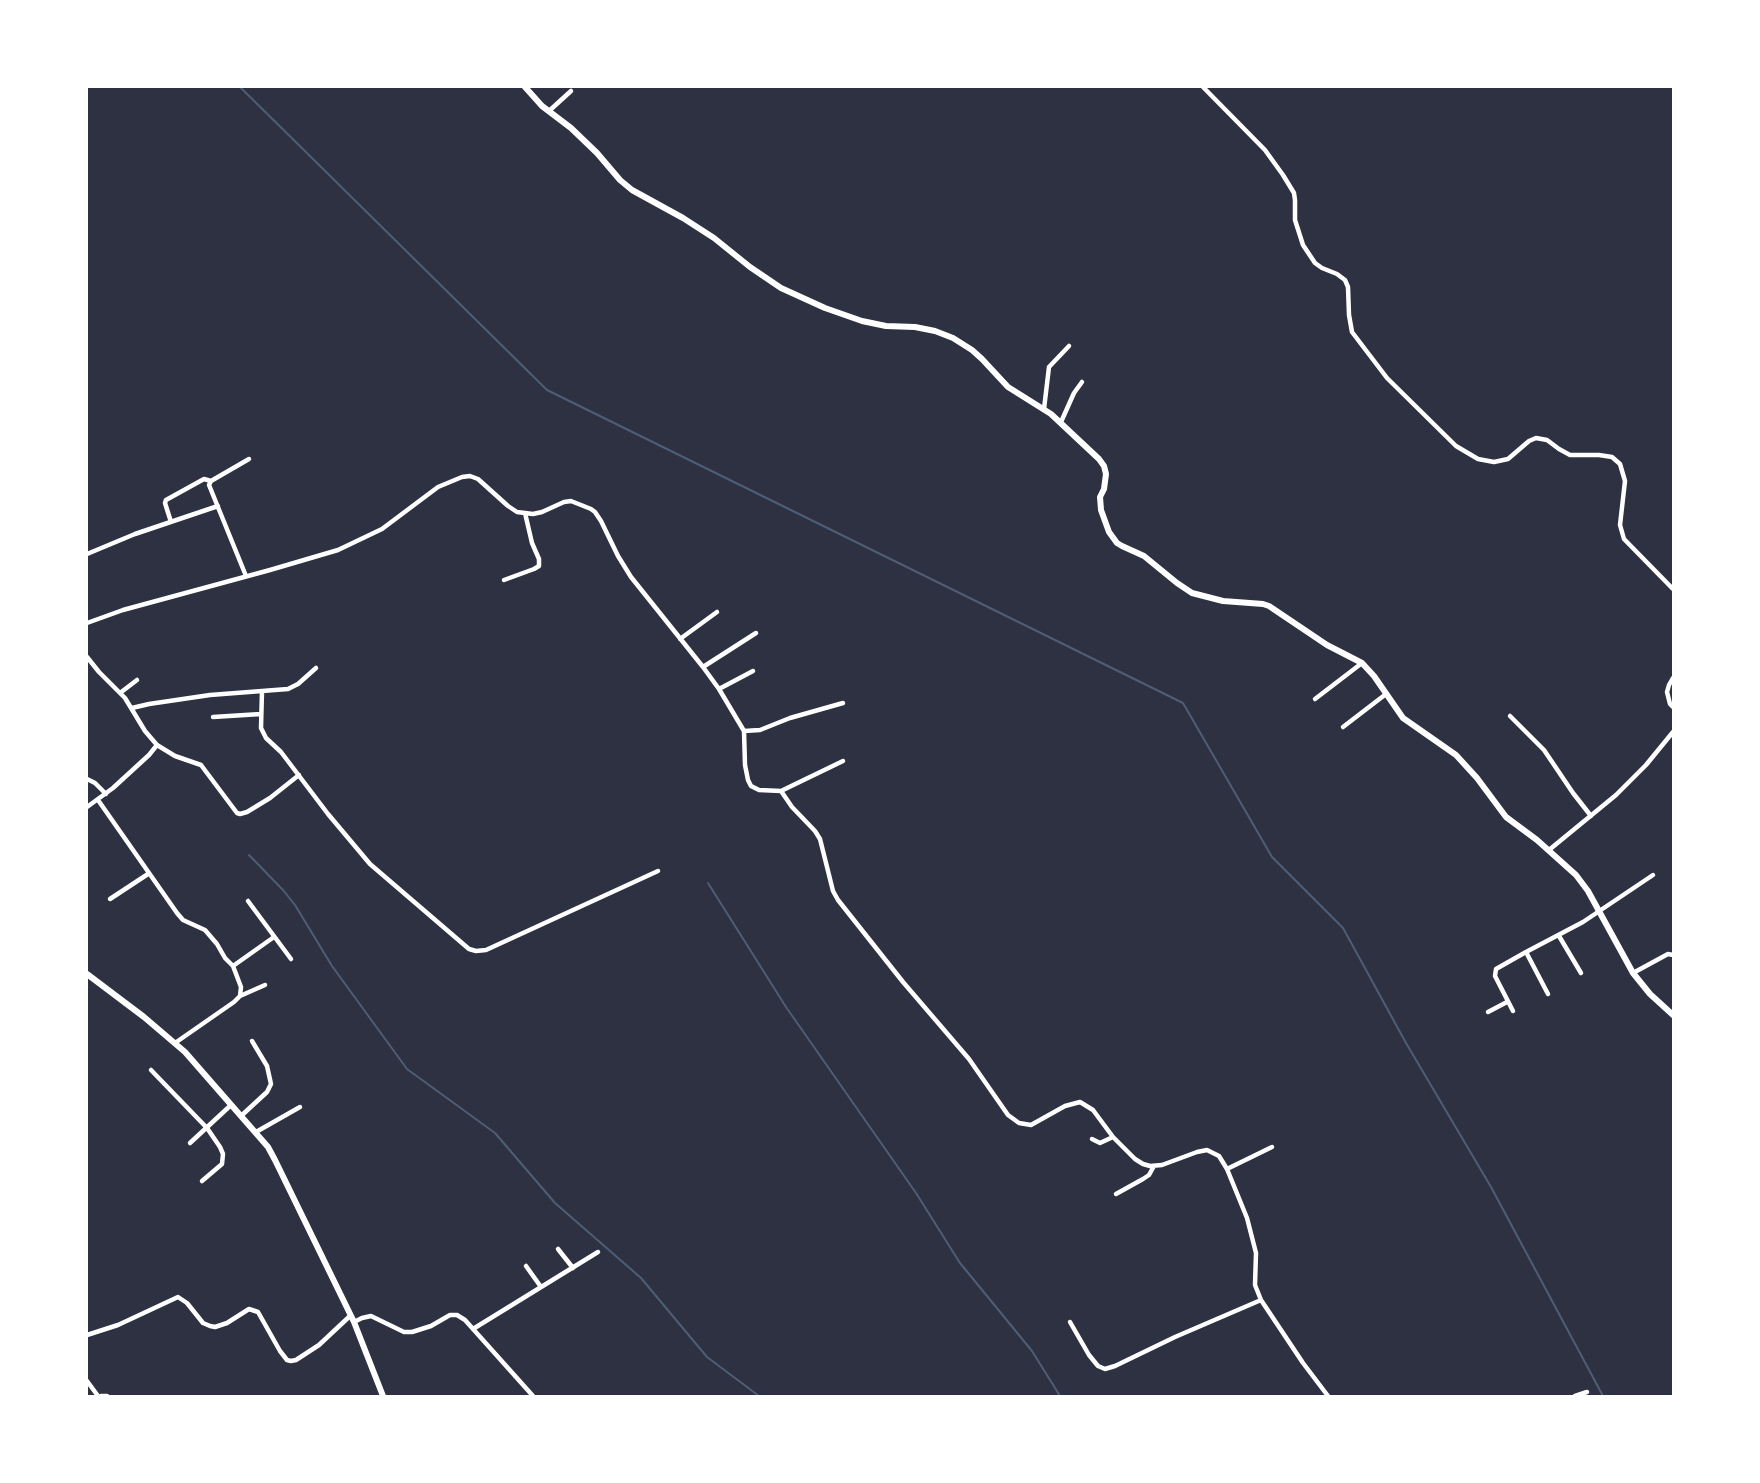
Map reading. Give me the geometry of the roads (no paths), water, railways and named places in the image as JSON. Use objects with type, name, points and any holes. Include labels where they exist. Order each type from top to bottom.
[{"type":"street","points":[[525,87],[597,153],[620,180],[714,238],[781,288],[825,308],[862,321],[886,326],[927,329],[953,338],[982,358],[1008,387],[1061,422],[1096,455],[1104,466],[1106,481],[1100,497],[1100,505],[1106,526],[1117,543],[1144,556],[1192,593],[1237,603],[1257,603],[1269,606],[1328,645],[1362,663],[1374,676],[1403,718],[1441,743],[1461,760],[1506,817],[1549,850],[1576,875],[1633,973],[1650,994],[1673,1015]]},
{"type":"street","points":[[1203,87],[1265,150],[1294,193],[1295,220],[1303,245],[1315,263],[1345,280],[1348,287],[1352,332],[1387,378],[1456,446],[1478,459],[1494,462],[1508,459],[1529,441],[1536,438],[1547,440],[1570,455],[1612,457],[1620,464],[1625,482],[1620,525],[1623,539],[1673,589]]},
{"type":"street","points":[[549,111],[571,91]]},
{"type":"street","points":[[1044,409],[1049,367],[1069,346]]},
{"type":"street","points":[[1061,422],[1074,393],[1082,382]]},
{"type":"street","points":[[171,522],[166,500],[204,479],[210,480],[249,459]]},
{"type":"street","points":[[88,622],[338,549],[382,529],[438,487],[470,476],[478,479],[517,512],[542,512],[571,501],[585,505],[596,512],[631,577],[703,667],[744,731],[745,765],[748,780],[752,786],[759,790],[781,791],[843,761]]},
{"type":"street","points":[[210,480],[209,485],[246,576]]},
{"type":"street","points":[[87,554],[135,534],[218,506]]},
{"type":"street","points":[[504,580],[539,566],[525,513]]},
{"type":"street","points":[[680,639],[717,612]]},
{"type":"street","points":[[703,667],[756,633]]},
{"type":"street","points":[[87,657],[132,708],[156,745],[175,756],[201,765],[237,813],[247,812],[270,798],[299,775]]},
{"type":"street","points":[[1315,699],[1362,663]]},
{"type":"street","points":[[132,708],[210,695],[293,687],[316,668]]},
{"type":"street","points":[[719,689],[753,671]]},
{"type":"street","points":[[1673,678],[1667,692],[1673,707]]},
{"type":"street","points":[[120,693],[137,680]]},
{"type":"street","points":[[262,691],[261,728],[266,738],[281,752],[370,864],[469,949],[486,950],[658,871]]},
{"type":"street","points":[[1343,727],[1386,694]]},
{"type":"street","points":[[744,731],[760,730],[790,718],[843,703]]},
{"type":"street","points":[[213,717],[261,714]]},
{"type":"street","points":[[1510,716],[1544,750],[1591,816]]},
{"type":"street","points":[[1549,850],[1616,795],[1646,765],[1673,732]]},
{"type":"street","points":[[87,807],[106,795],[149,755],[156,745]]},
{"type":"street","points":[[87,779],[95,783],[106,795]]},
{"type":"street","points":[[781,791],[820,839],[829,878],[838,900],[903,982],[969,1059],[1014,1121],[1031,1125],[1065,1106],[1080,1102],[1093,1110],[1113,1137],[1143,1164],[1162,1165],[1207,1150],[1219,1156],[1227,1169],[1251,1230],[1256,1253],[1255,1285],[1261,1300],[1326,1395]]},
{"type":"street","points":[[98,800],[177,913],[183,920],[206,930],[233,966],[241,987],[240,996]]},
{"type":"street","points":[[110,898],[148,874]]},
{"type":"street","points":[[1513,1011],[1495,976],[1495,971],[1599,912],[1653,875]]},
{"type":"street","points":[[248,901],[291,959]]},
{"type":"street","points":[[1559,936],[1581,973]]},
{"type":"street","points":[[233,966],[274,937]]},
{"type":"street","points":[[1526,952],[1548,994]]},
{"type":"street","points":[[1633,973],[1668,954],[1673,955]]},
{"type":"street","points":[[87,974],[176,1043],[256,1132],[275,1160],[352,1319],[383,1396]]},
{"type":"street","points":[[176,1043],[240,996],[265,986]]},
{"type":"street","points":[[1488,1012],[1508,1002]]},
{"type":"street","points":[[242,1116],[267,1092],[271,1084],[267,1066],[252,1041]]},
{"type":"street","points":[[151,1070],[207,1128],[220,1147],[222,1164],[202,1181]]},
{"type":"street","points":[[190,1143],[231,1105]]},
{"type":"street","points":[[256,1132],[300,1107]]},
{"type":"street","points":[[1092,1139],[1098,1143],[1113,1137]]},
{"type":"street","points":[[1227,1169],[1272,1147]]},
{"type":"street","points":[[1116,1194],[1149,1175],[1154,1166]]},
{"type":"street","points":[[558,1249],[573,1268]]},
{"type":"street","points":[[473,1329],[598,1252]]},
{"type":"street","points":[[526,1266],[541,1287]]},
{"type":"street","points":[[87,1335],[118,1325],[178,1297],[187,1303],[204,1323],[215,1327],[227,1323],[245,1310],[258,1312],[280,1351],[287,1360],[291,1361],[319,1345],[352,1319],[371,1316],[404,1332],[412,1332],[457,1315],[465,1320],[533,1396]]},
{"type":"street","points":[[1070,1322],[1089,1355],[1098,1366],[1105,1369],[1261,1300]]},
{"type":"street","points":[[87,1381],[99,1396],[107,1396]]},
{"type":"street","points":[[1575,1396],[1587,1392]]},
{"type":"waterway","points":[[240,87],[547,390],[1183,703],[1272,857],[1343,928],[1406,1043],[1491,1187],[1603,1396]]},
{"type":"waterway","points":[[249,855],[295,905],[332,966],[407,1069],[495,1133],[555,1203],[641,1278],[707,1357],[759,1396]]},
{"type":"waterway","points":[[708,883],[786,1007],[916,1193],[960,1263],[1032,1351],[1060,1396]]}]
